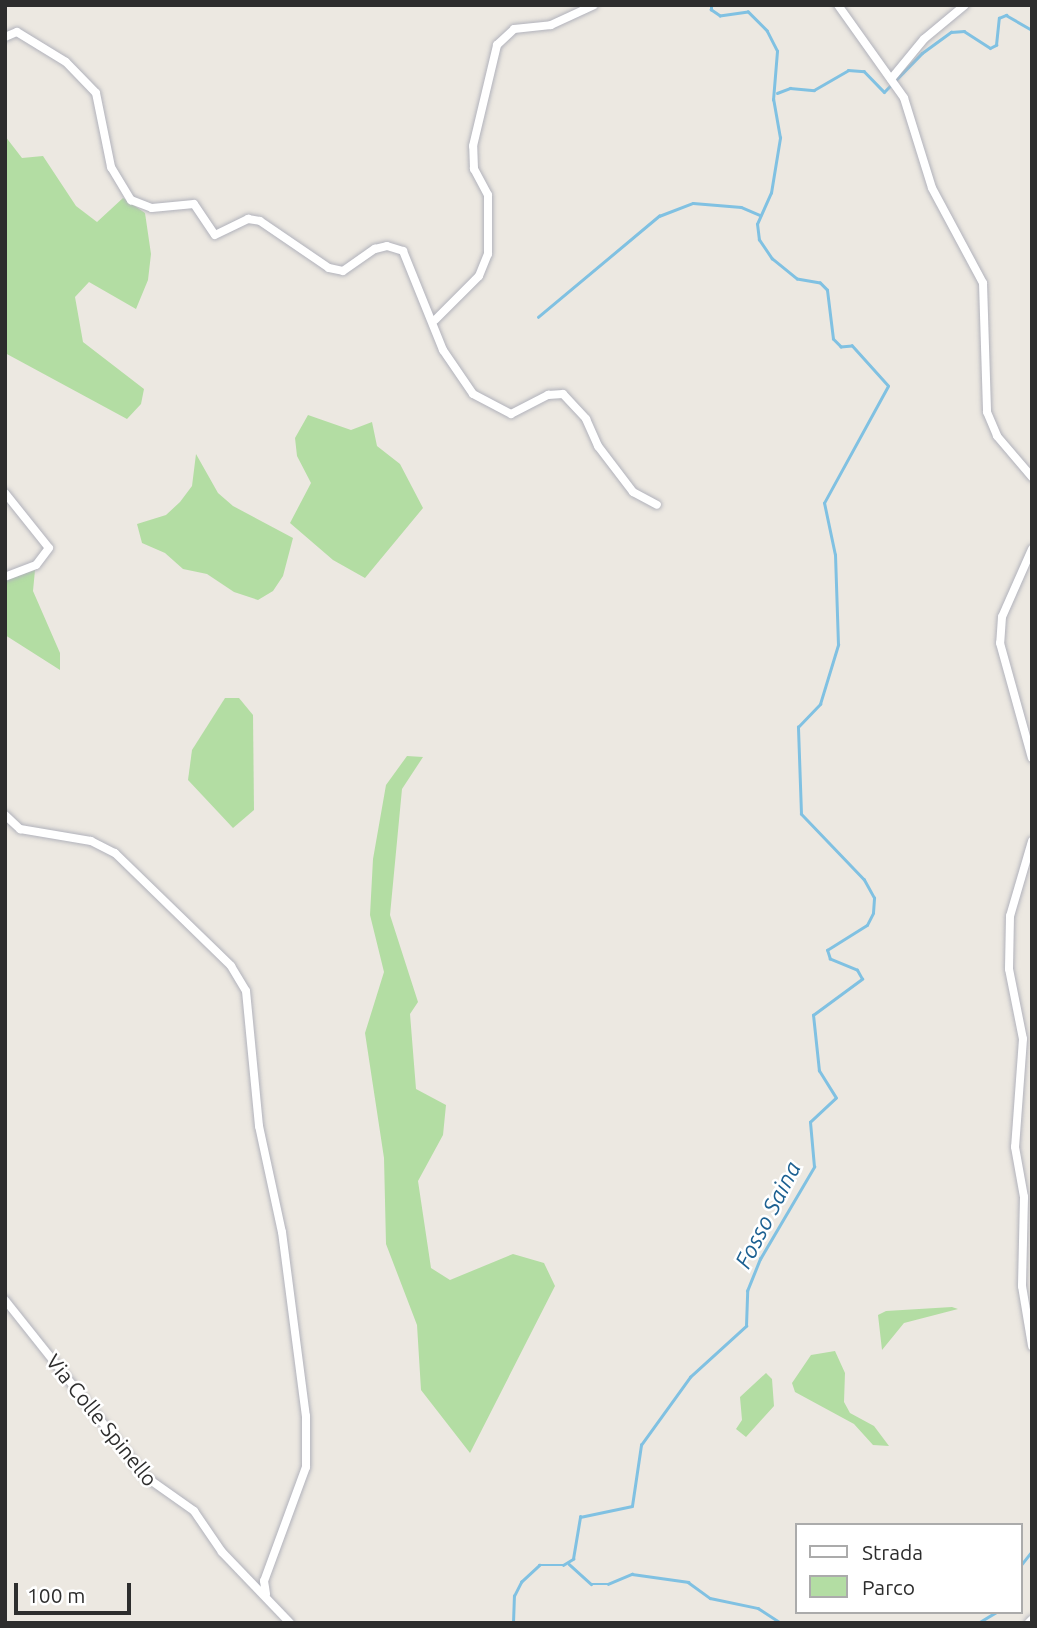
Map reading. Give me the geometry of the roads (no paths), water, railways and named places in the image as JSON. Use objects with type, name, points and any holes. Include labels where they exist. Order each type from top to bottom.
[{"type":"street","points":[[435,320],[479,275],[488,254],[488,195],[474,169],[473,146],[497,45],[514,29],[551,25],[594,5]]},
{"type":"street","points":[[838,5],[898,89],[913,117],[932,188],[983,283],[987,412],[997,436],[1032,477]]},
{"type":"street","points":[[891,79],[924,39],[965,5]]},
{"type":"street","points":[[5,37],[17,32],[66,62],[96,93],[111,167],[131,200],[152,208],[194,204],[215,235],[248,219],[260,221],[329,268],[343,271],[375,249],[397,248],[408,258],[435,320],[443,351],[473,394],[511,414],[548,395],[563,394],[586,419],[598,446],[634,492],[657,505]]},
{"type":"street","points":[[5,493],[49,548],[36,565],[5,577]]},
{"type":"street","points":[[1032,549],[1002,617],[1000,642],[1032,758]]},
{"type":"street","points":[[5,815],[22,830],[95,842],[115,853],[231,966],[246,991],[259,1126],[283,1240],[306,1416],[306,1467],[264,1581],[266,1594]]},
{"type":"street","points":[[1032,841],[1010,916],[1009,969],[1023,1039],[1014,1122],[1024,1197],[1022,1286],[1032,1346]]},
{"type":"street","points":[[1022,1286],[1032,1278]]},
{"type":"street","name":"Via Colle Spinello","points":[[5,1300],[146,1476],[191,1509],[229,1561],[266,1594],[290,1623]]},
{"type":"waterway","name":"Fosso Saina","points":[[513,1623],[514,1596],[521,1582],[539,1565],[563,1565],[573,1559],[580,1517],[632,1506],[641,1445],[690,1377],[746,1326],[747,1291],[760,1259],[814,1167],[810,1122],[836,1098],[819,1071],[813,1015],[862,979],[857,970],[830,959],[827,950],[867,925],[873,913],[874,898],[864,880],[801,814],[798,727],[820,704],[838,645],[835,555],[824,503],[888,386],[852,346],[841,347],[833,339],[827,290],[820,283],[797,279],[772,259],[759,240],[757,224],[771,193],[780,138],[773,100],[777,51],[767,31],[748,12],[720,16],[711,10],[711,5]]},
{"type":"waterway","points":[[777,93],[790,88],[814,90],[848,70],[864,71],[884,92],[922,53],[951,32],[964,31],[990,48],[996,45],[999,18],[1006,15],[1032,30]]},
{"type":"waterway","points":[[538,317],[659,216],[693,203],[741,207],[760,215]]},
{"type":"waterway","name":"Fosso Saina","points":[[1023,1562],[1032,1551]]},
{"type":"waterway","name":"Fosso Saina","points":[[569,1564],[591,1584],[608,1584],[632,1574],[688,1582],[710,1598],[758,1608],[781,1623]]},
{"type":"waterway","name":"Fosso Saina","points":[[978,1623],[993,1614]]}]
